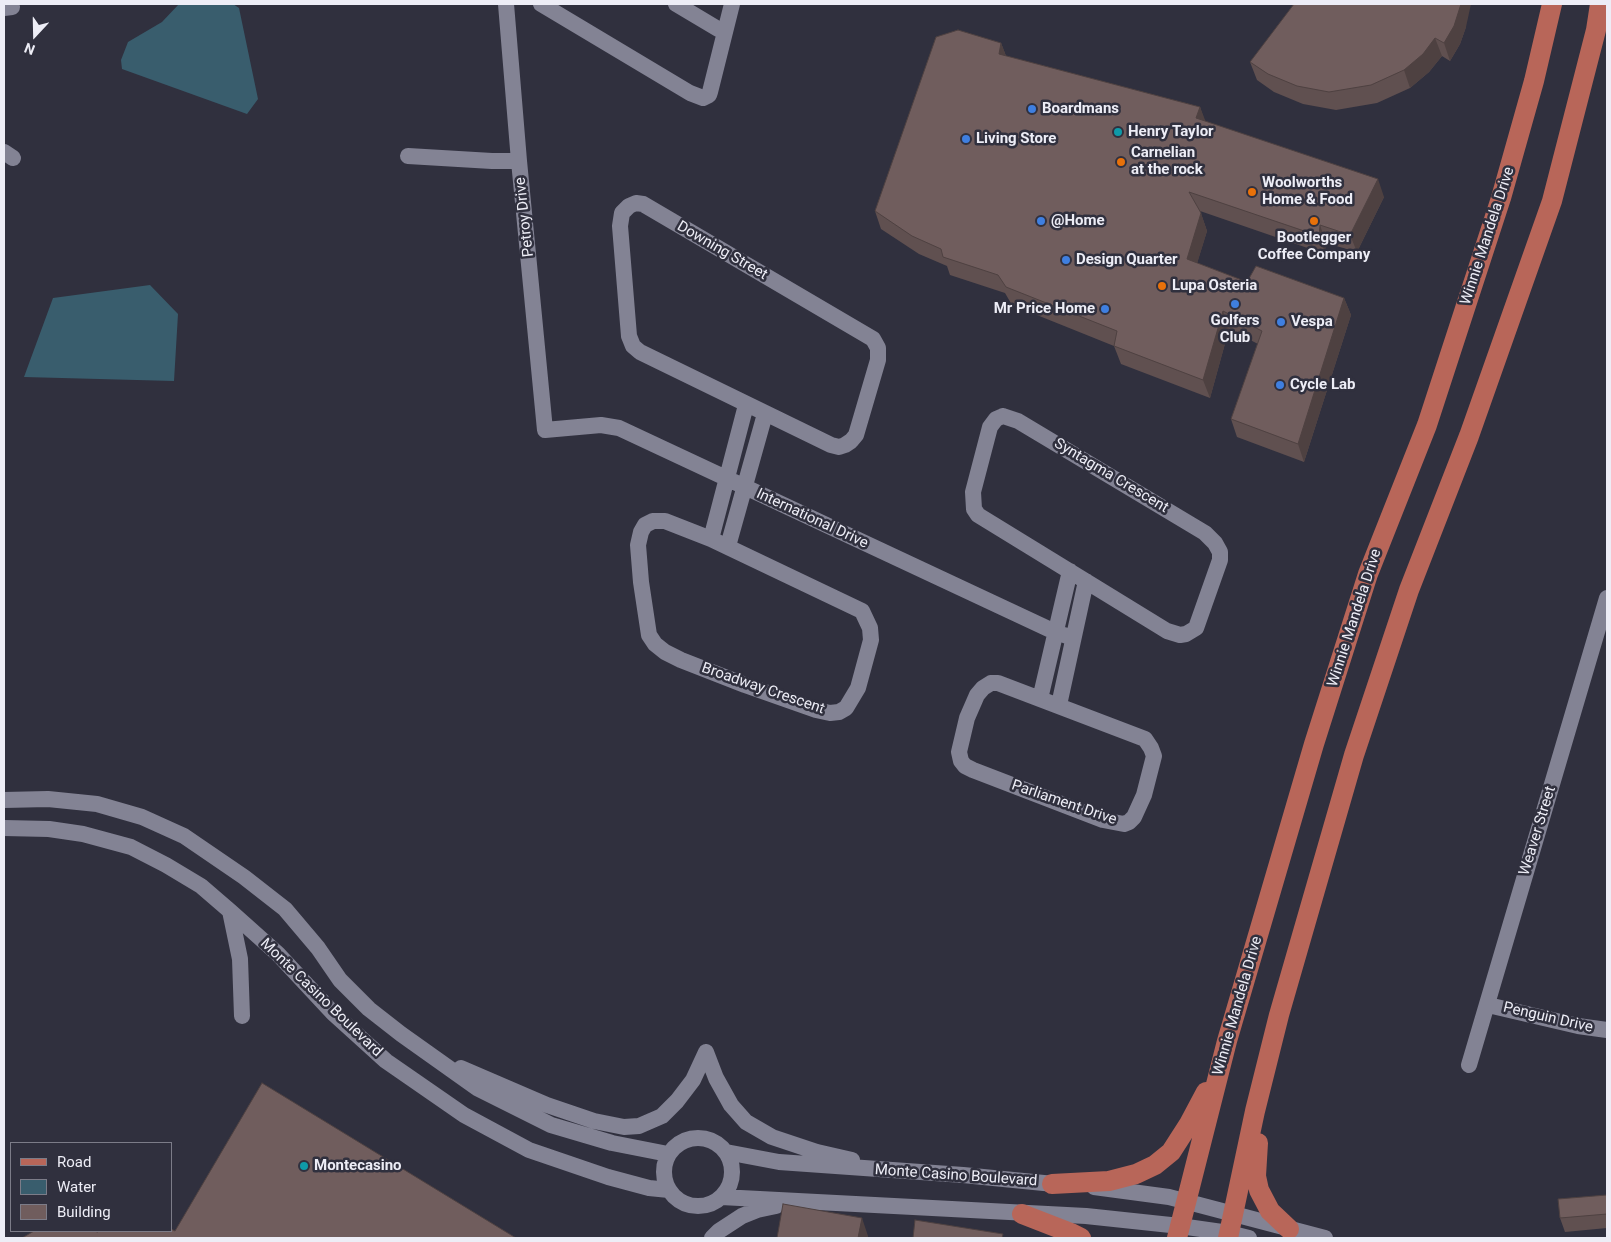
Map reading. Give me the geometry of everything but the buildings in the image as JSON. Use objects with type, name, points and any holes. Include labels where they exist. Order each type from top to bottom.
[{"type":"main road","points":[[1534,80],[1541,4]]},
{"type":"main road","name":"Winnie Mandela Drive","points":[[1178,1232],[1227,1041],[1314,744],[1368,574],[1427,424],[1501,198],[1534,80],[1552,4]]},
{"type":"main road","points":[[1230,1229],[1255,1111],[1279,1015],[1354,755],[1409,590],[1469,436],[1552,201],[1596,30],[1600,4]]},
{"type":"main road","points":[[1052,1184],[1109,1181],[1136,1174],[1155,1165],[1171,1152],[1189,1124],[1207,1090],[1227,1041]]},
{"type":"main road","points":[[1255,1111],[1258,1143],[1256,1176],[1259,1190],[1270,1211],[1289,1229]]},
{"type":"main road","points":[[1022,1214],[1081,1238]]},
{"type":"street","name":"Petroy Drive","points":[[506,4],[545,430]]},
{"type":"street","points":[[541,4],[690,93],[703,98],[709,95],[710,92],[732,4]]},
{"type":"street","points":[[676,4],[718,29],[725,30]]},
{"type":"street","points":[[408,156],[519,161]]},
{"type":"street","name":"Downing Street","points":[[643,204],[873,338],[876,343],[878,360],[856,435],[845,445],[839,447],[831,445],[746,405],[640,352],[633,346],[629,336],[620,226],[622,212],[629,206],[643,204]]},
{"type":"street","points":[[711,539],[746,405]]},
{"type":"street","points":[[728,546],[765,414]]},
{"type":"street","name":"Syntagma Crescent","points":[[1003,416],[1018,420],[1205,533],[1215,543],[1220,552],[1220,560],[1200,622],[1196,628],[1180,635],[1167,631],[1070,571],[986,521],[974,509],[973,492],[990,427],[996,419],[1003,416]]},
{"type":"street","name":"International Drive","points":[[545,430],[601,425],[619,428],[1055,632],[1073,638]]},
{"type":"street","name":"Broadway Crescent","points":[[653,521],[665,521],[711,539],[862,611],[870,628],[871,640],[858,688],[846,708],[839,712],[830,713],[816,710],[681,660],[665,652],[655,644],[649,635],[640,582],[638,545],[640,532],[645,525],[653,521]]},
{"type":"street","points":[[1040,699],[1070,571]]},
{"type":"street","points":[[1059,705],[1086,581]]},
{"type":"street","name":"Weaver Street","points":[[1469,1065],[1607,598]]},
{"type":"street","name":"Parliament Drive","points":[[998,682],[1040,699],[1140,735],[1146,739],[1154,756],[1144,796],[1139,808],[1129,822],[1124,824],[1103,820],[973,770],[961,761],[959,752],[967,718],[977,695],[983,688],[998,682]]},
{"type":"street","name":"Monte Casino Boulevard","points":[[4,800],[48,799],[97,804],[142,817],[184,836],[244,876],[285,909],[318,948],[340,980],[369,1009],[477,1088],[513,1108],[551,1125],[612,1143],[668,1154]]},
{"type":"street","name":"Monte Casino Boulevard","points":[[4,828],[48,829],[83,834],[131,847],[166,865],[201,886],[230,911],[278,954],[333,1013],[386,1061],[464,1115],[529,1150],[608,1177],[640,1186],[669,1190]]},
{"type":"street","points":[[230,911],[240,959],[242,1016]]},
{"type":"street","name":"Penguin Drive","points":[[1488,1005],[1578,1026],[1607,1030]]},
{"type":"street","points":[[433,1057],[547,1105],[594,1121],[624,1127],[640,1126],[662,1116],[677,1101],[692,1080],[706,1052],[716,1078],[731,1105],[746,1122],[772,1138],[817,1152],[892,1171]]},
{"type":"street","points":[[695,1138],[707,1139],[717,1144],[726,1152],[732,1170],[732,1180],[721,1198],[712,1204],[696,1207],[680,1202],[669,1190],[665,1185],[663,1169],[668,1154],[676,1146],[685,1140],[695,1138]]},
{"type":"street","name":"Monte Casino Boulevard","points":[[726,1152],[779,1162],[963,1175],[1149,1194],[1186,1202],[1230,1229]]},
{"type":"street","points":[[721,1198],[1086,1216],[1178,1232],[1230,1229],[1289,1229],[1325,1238]]},
{"type":"street","points":[[712,1238],[730,1223],[757,1210],[810,1201]]},
{"type":"street","points":[[1230,1229],[1249,1238]]},
{"type":"water","points":[[179,4],[233,4],[239,8],[258,99],[247,114],[122,69],[121,60],[128,42],[162,22]]},
{"type":"water","points":[[150,285],[178,314],[174,381],[24,377],[53,298]]},
{"type":"place","name":"Boardmans","points":[[1032,109]]},
{"type":"place","name":"Henry Taylor","points":[[1118,132]]},
{"type":"place","name":"Living Store","points":[[966,139]]},
{"type":"place","name":"Carnelian at the rock","points":[[1121,162]]},
{"type":"place","name":"Woolworths Home & Food","points":[[1252,192]]},
{"type":"place","name":"@Home","points":[[1041,221]]},
{"type":"place","name":"Bootlegger Coffee Company","points":[[1314,221]]},
{"type":"place","name":"Design Quarter","points":[[1066,260]]},
{"type":"place","name":"Lupa Osteria","points":[[1162,286]]},
{"type":"place","name":"Golfers Club","points":[[1235,304]]},
{"type":"place","name":"Mr Price Home","points":[[1105,309]]},
{"type":"place","name":"Vespa","points":[[1281,322]]},
{"type":"place","name":"Cycle Lab","points":[[1280,385]]},
{"type":"place","name":"Montecasino","points":[[304,1166]]}]
